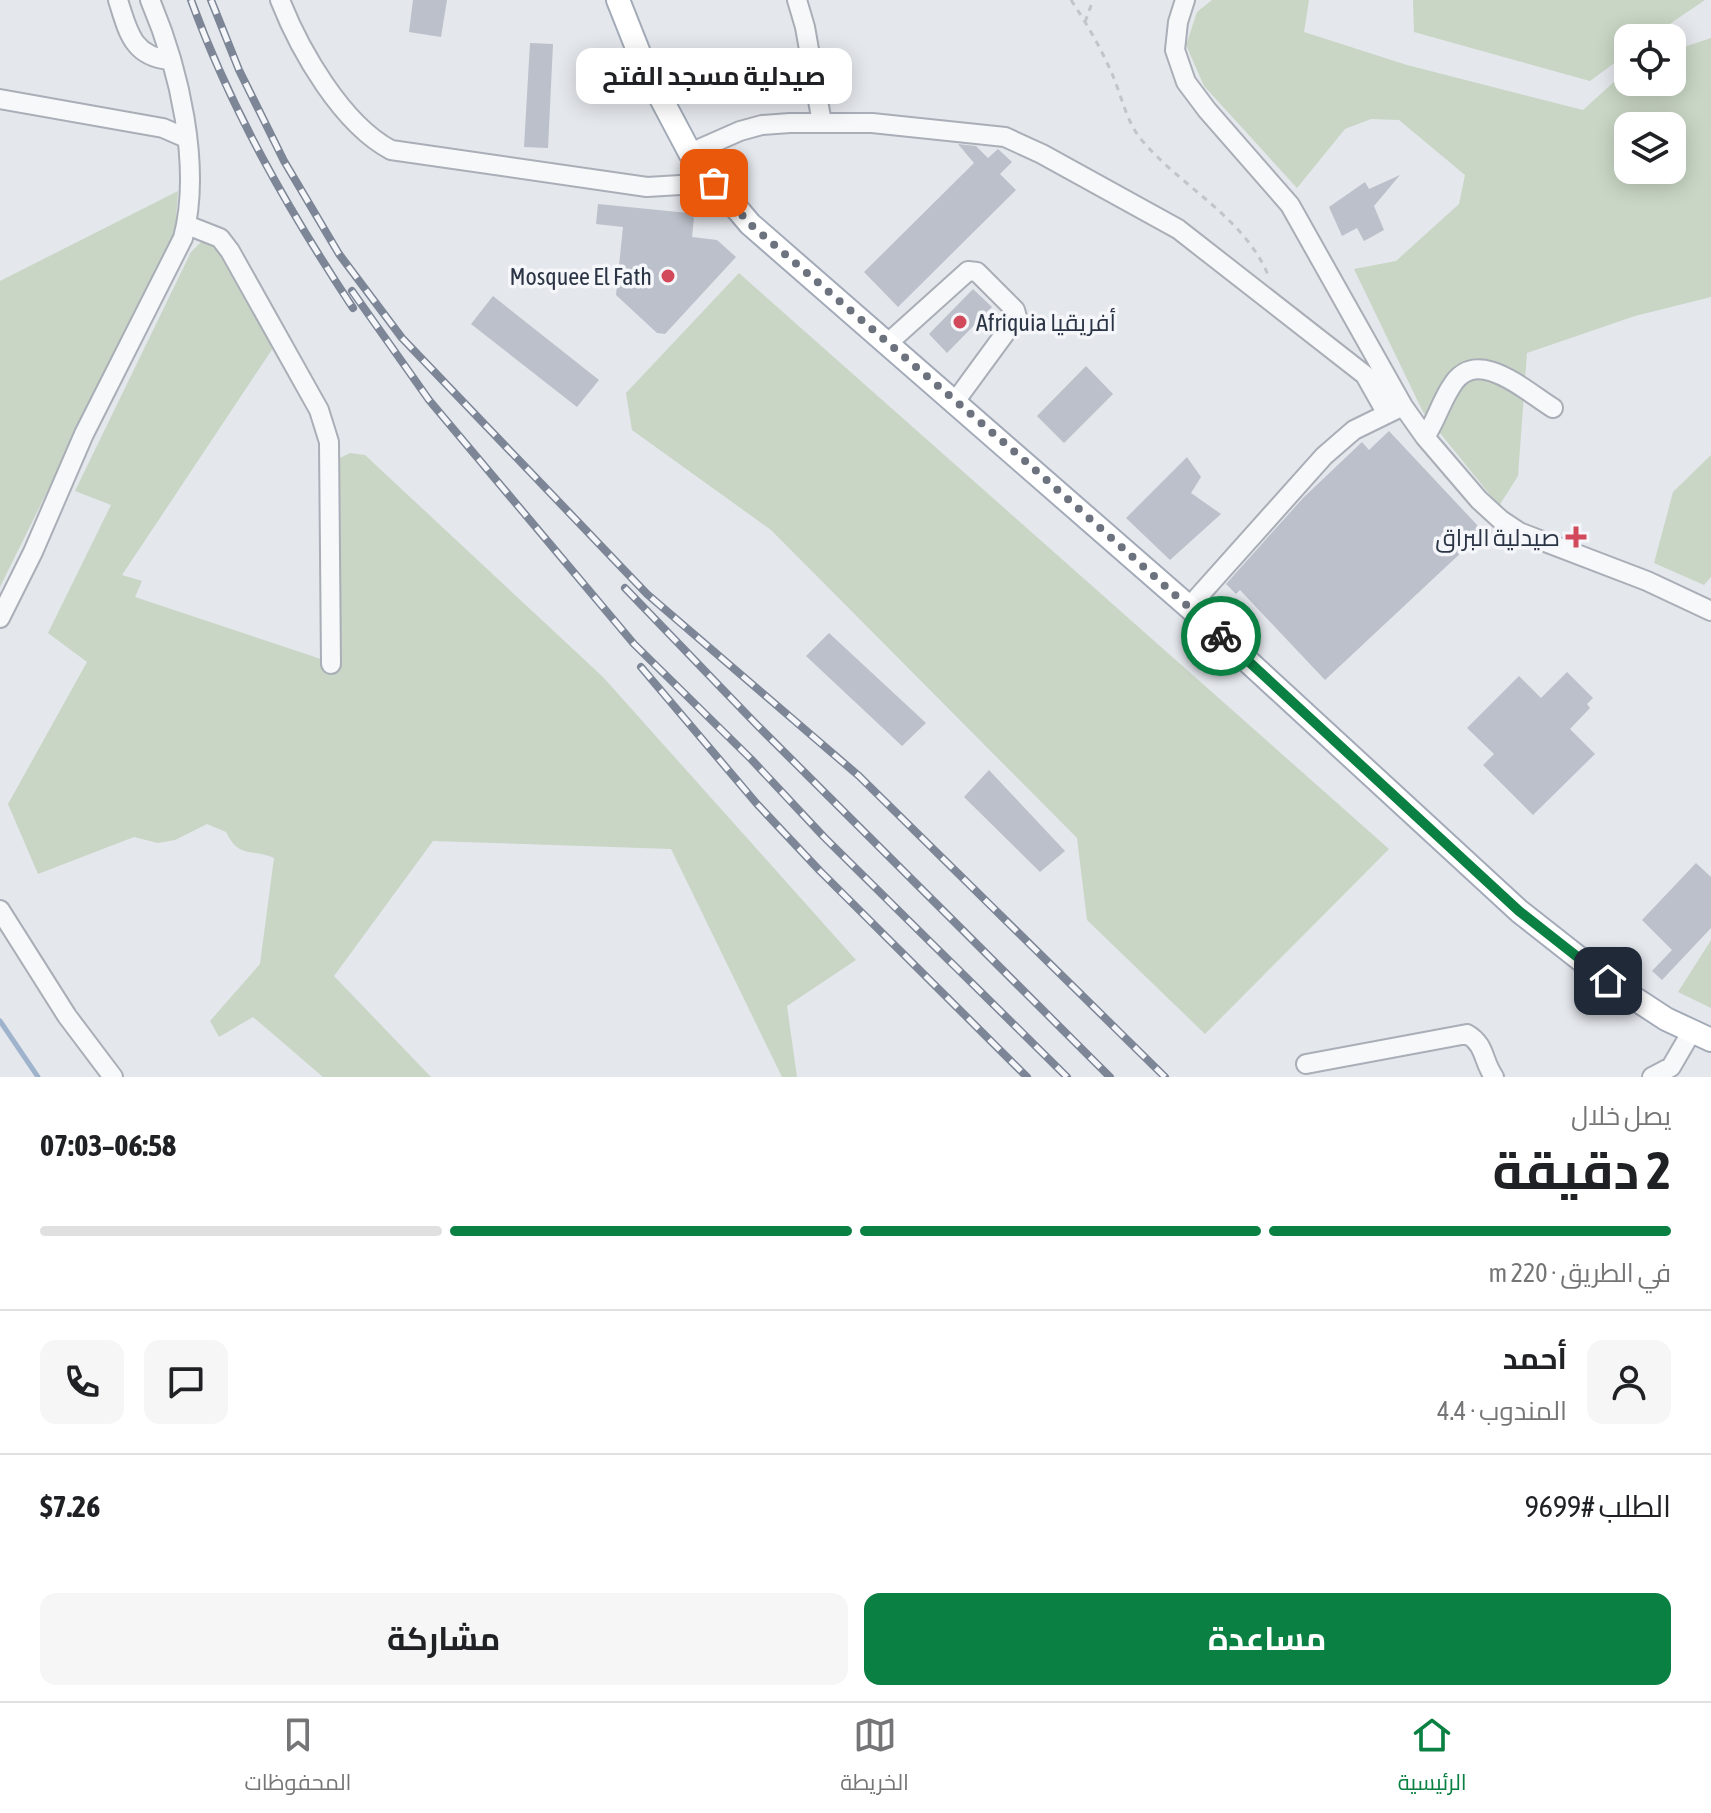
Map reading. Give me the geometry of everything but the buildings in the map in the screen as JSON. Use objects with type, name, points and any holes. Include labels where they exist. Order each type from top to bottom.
[{"type":"main road","points":[[618,0],[645,68],[690,153],[750,224],[1189,607],[1519,911],[1608,981],[1666,1019],[1702,1036]]},
{"type":"street","points":[[118,0],[141,52],[152,59],[170,60]]},
{"type":"street","points":[[0,618],[33,552],[84,434],[157,293],[187,225],[192,191],[177,81],[150,0]]},
{"type":"street","points":[[280,0],[287,19],[330,91],[358,127],[373,141],[391,150],[647,187],[714,183]]},
{"type":"street","points":[[797,0],[805,27],[822,123]]},
{"type":"street","points":[[1185,0],[1178,22],[1175,50],[1186,82],[1290,205],[1395,410]]},
{"type":"street","points":[[0,99],[163,128],[186,138]]},
{"type":"street","points":[[690,153],[762,125],[872,123],[1005,137],[1178,229],[1365,375],[1395,410],[1425,437],[1479,500],[1519,532],[1647,581],[1711,611]]},
{"type":"street","points":[[187,225],[220,238],[230,251],[319,410],[329,442],[331,664]]},
{"type":"street","points":[[888,343],[968,271],[977,272],[1015,310],[1017,317],[954,403]]},
{"type":"street","points":[[1425,437],[1438,418],[1452,384],[1460,374],[1473,369],[1493,371],[1553,408]]},
{"type":"street","points":[[1189,607],[1324,456],[1354,430],[1395,410]]},
{"type":"street","points":[[0,910],[59,1004],[113,1077]]},
{"type":"street","points":[[1306,1064],[1467,1034],[1477,1040],[1485,1051],[1494,1077]]},
{"type":"street","points":[[1652,1077],[1671,1067],[1702,1036]]},
{"type":"path","points":[[1071,0],[1110,70],[1138,135],[1174,174],[1234,223],[1263,264],[1284,314]]},
{"type":"path","points":[[1085,22],[1093,0]]},
{"type":"green space","points":[[1212,0],[1309,0],[1304,32],[1407,65],[1583,110],[1614,82],[1614,96],[1686,96],[1686,46],[1711,38],[1711,297],[1635,316],[1527,353],[1518,476],[1499,506],[1423,412],[1354,269],[1396,261],[1459,204],[1465,175],[1399,120],[1371,119],[1345,129],[1297,188],[1204,86],[1186,45],[1197,12]]},
{"type":"green space","points":[[1413,0],[1705,0],[1670,24],[1614,24],[1614,63],[1590,81],[1414,32]]},
{"type":"green space","points":[[178,191],[175,233],[0,587],[0,281]]},
{"type":"green space","points":[[201,242],[215,242],[223,252],[273,348],[122,575],[142,581],[135,597],[342,666],[336,469],[340,458],[350,453],[365,455],[603,677],[856,960],[787,1006],[797,1077],[782,1077],[671,849],[433,841],[334,976],[431,1077],[323,1077],[253,1017],[219,1037],[210,1021],[260,964],[274,858],[241,849],[226,832],[207,824],[175,840],[158,843],[134,837],[38,874],[8,804],[87,662],[48,633],[111,505],[75,491],[191,252]]},
{"type":"green space","points":[[739,273],[1389,849],[1205,1034],[1087,920],[1077,838],[771,530],[632,430],[626,393]]},
{"type":"green space","points":[[1711,455],[1711,577],[1704,585],[1654,563],[1673,492]]},
{"type":"green space","points":[[1711,940],[1711,1008],[1678,992]]},
{"type":"waterway","points":[[0,1021],[38,1077]]},
{"type":"railway","points":[[191,0],[224,81],[263,159],[353,308]]},
{"type":"railway","points":[[211,0],[239,70],[284,161],[339,254],[402,338],[647,594],[859,776],[1165,1077]]},
{"type":"railway","points":[[352,291],[429,400],[634,644],[1067,1077]]},
{"type":"railway","points":[[625,588],[756,724],[1110,1077]]},
{"type":"railway","points":[[641,667],[757,804],[820,871],[1027,1077]]},
{"type":"way so far","points":[[714,183],[750,224],[954,403],[1023,459],[1221,636]]},
{"type":"place","name":"صيدلية مسجد الفتح","points":[[714,183]]},
{"type":"place","name":"Mosquee El Fath","points":[[668,276]]},
{"type":"place","name":"Afriquia أفريقيا","points":[[960,322]]},
{"type":"place","name":"صيدلية البراق","points":[[1576,537]]},
{"type":"route","points":[[1221,636],[1519,911],[1608,981]]}]
